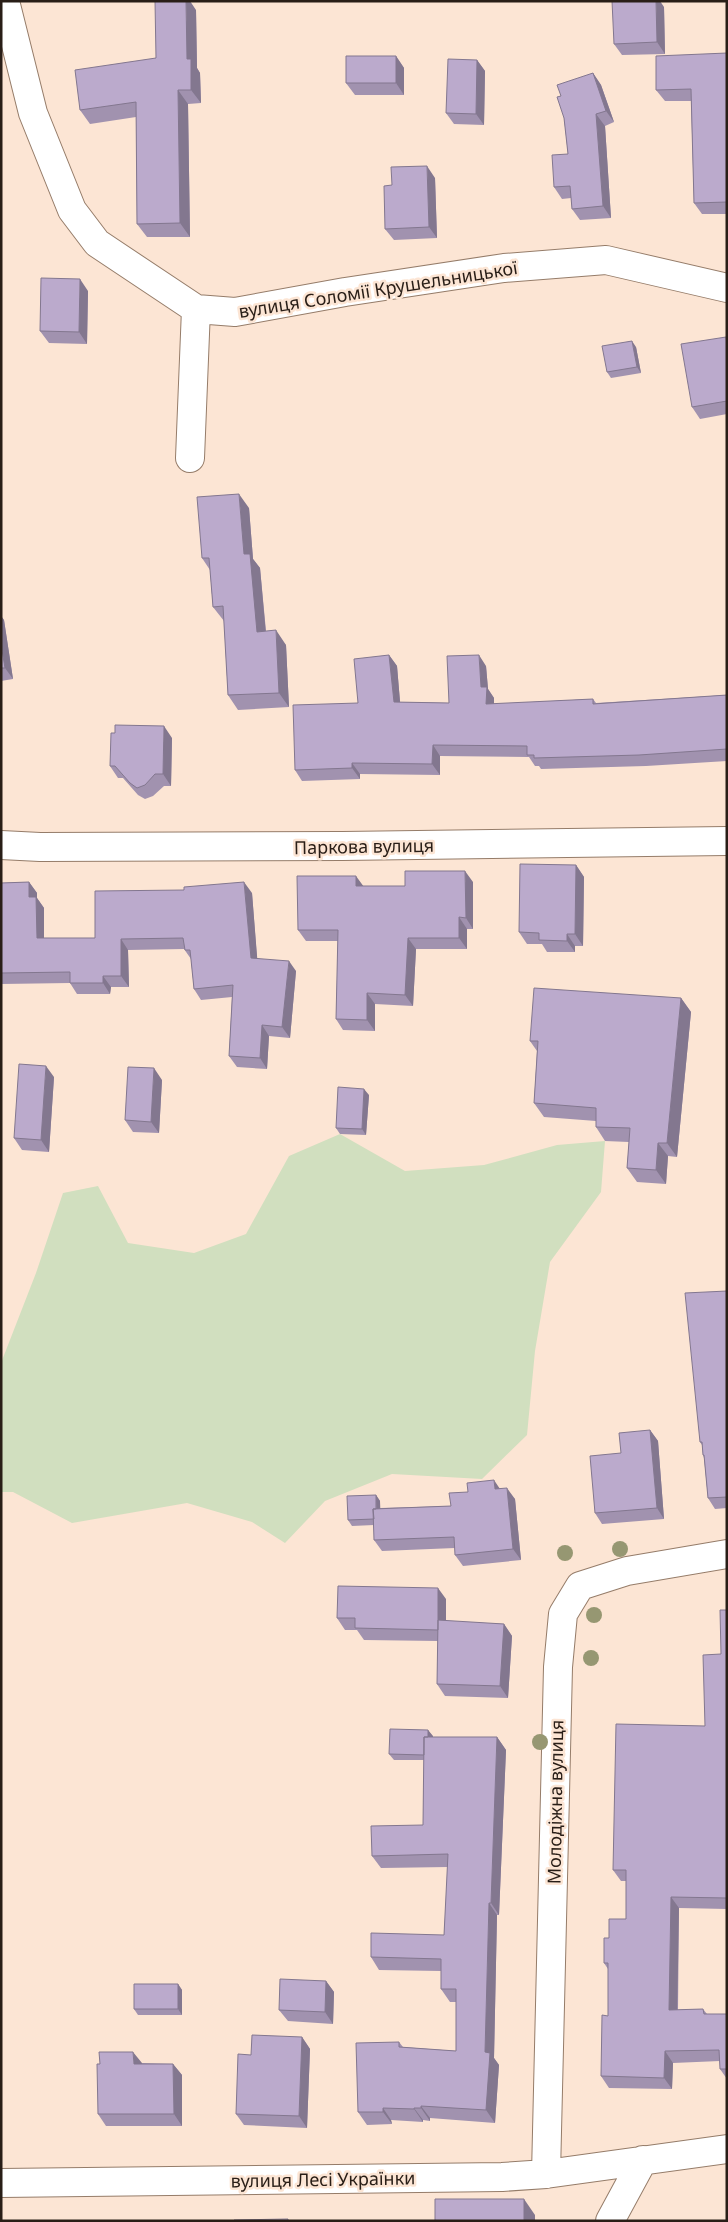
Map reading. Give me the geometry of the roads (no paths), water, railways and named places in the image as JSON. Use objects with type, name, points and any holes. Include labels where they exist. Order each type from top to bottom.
[{"type":"street","name":"вулиця Соломії Крушельницької","points":[[5,1],[33,113],[72,210],[97,243],[196,309],[235,312],[345,292],[504,268],[606,260],[727,288]]},
{"type":"street","points":[[190,458],[196,309]]},
{"type":"street","name":"Паркова вулиця","points":[[1,845],[40,847],[343,846],[727,841]]},
{"type":"street","name":"Молодіжна вулиця","points":[[546,2174],[558,1667],[563,1614],[580,1586],[627,1571],[727,1554]]},
{"type":"street","name":"вулиця Лесі Українки","points":[[1,2183],[502,2177],[546,2174],[727,2149]]},
{"type":"street","points":[[610,2221],[643,2160]]}]
